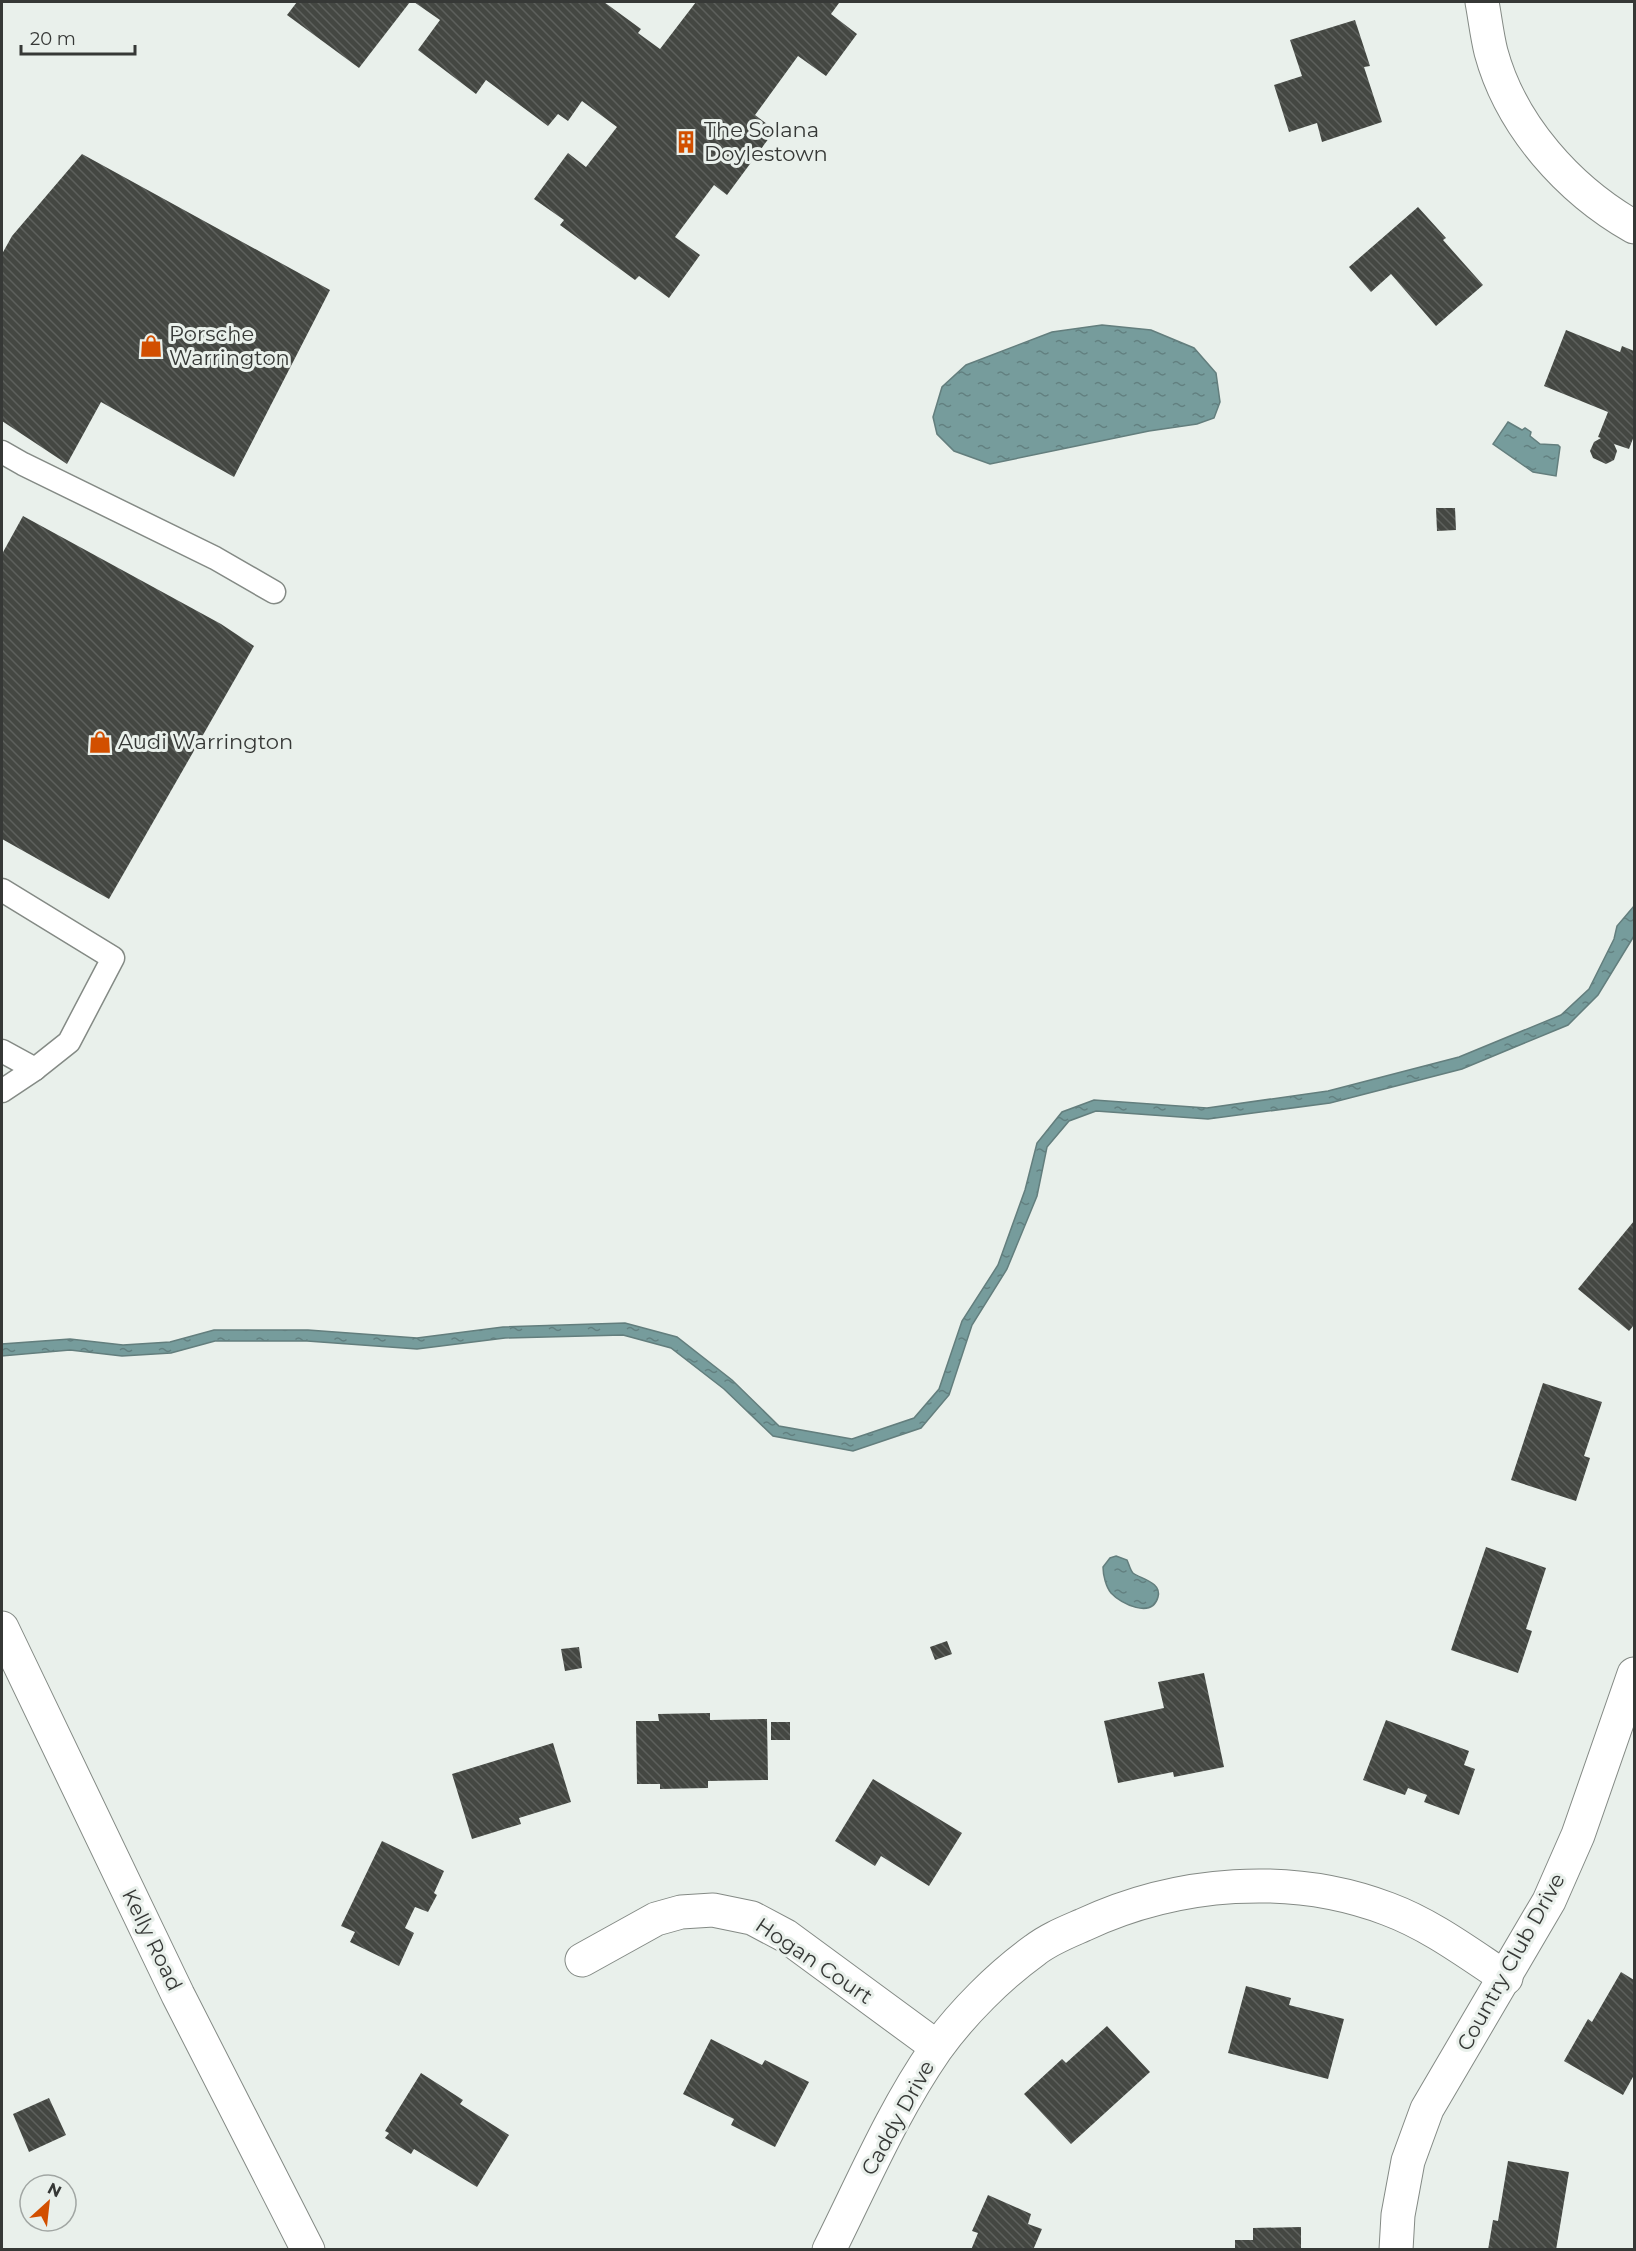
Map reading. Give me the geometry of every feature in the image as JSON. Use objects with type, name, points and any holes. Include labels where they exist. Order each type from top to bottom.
[{"type":"street","points":[[1482,2],[1491,52],[1502,80],[1535,141],[1565,176],[1609,213],[1635,227]]},
{"type":"street","name":"Kelly Road","points":[[2,1628],[178,1995],[308,2250]]},
{"type":"street","name":"Country Club Drive","points":[[1396,2250],[1398,2215],[1408,2162],[1427,2109],[1506,1978],[1549,1901],[1578,1835],[1635,1674]]},
{"type":"street","name":"Caddy Drive","points":[[829,2250],[908,2092],[937,2047],[987,1990],[1036,1949],[1108,1913],[1165,1896],[1223,1887],[1282,1887],[1339,1895],[1388,1909],[1436,1931],[1506,1978]]},
{"type":"street","name":"Hogan Court","points":[[582,1960],[656,1919],[681,1912],[713,1910],[752,1918],[786,1936],[937,2047]]},
{"type":"lane","points":[[2,452],[22,464],[215,558],[273,592]]},
{"type":"lane","points":[[2,890],[113,958],[69,1042],[2,1091]]},
{"type":"lane","points":[[2,1051],[35,1069]]},
{"type":"water","points":[[1102,325],[1151,330],[1194,348],[1216,373],[1220,402],[1214,418],[1197,424],[1149,431],[990,464],[954,451],[937,434],[933,417],[942,387],[966,365],[1052,332]]},
{"type":"water","points":[[1508,422],[1531,432],[1530,436],[1540,444],[1560,447],[1556,476],[1533,472],[1493,444]]},
{"type":"water","points":[[1634,906],[1634,936],[1598,995],[1568,1025],[1462,1069],[1330,1103],[1208,1119],[1096,1111],[1069,1121],[1047,1147],[1037,1196],[1007,1269],[972,1325],[949,1395],[921,1428],[853,1451],[773,1436],[724,1389],[671,1348],[623,1335],[505,1338],[417,1349],[307,1341],[215,1341],[171,1353],[122,1356],[70,1350],[2,1356],[2,1344],[70,1339],[123,1345],[170,1342],[214,1330],[308,1330],[417,1338],[503,1327],[625,1323],[677,1337],[732,1380],[779,1426],[852,1439],[914,1418],[939,1389],[962,1321],[998,1265],[1025,1190],[1037,1143],[1062,1112],[1094,1100],[1207,1108],[1328,1091],[1459,1057],[1561,1015],[1589,989],[1614,939],[1617,926]]},
{"type":"water","points":[[1116,1556],[1127,1560],[1133,1573],[1154,1584],[1158,1592],[1155,1604],[1150,1607],[1136,1607],[1111,1593],[1105,1581],[1103,1567],[1110,1558]]},
{"type":"building","points":[[297,2],[410,2],[359,68],[287,15]]},
{"type":"building","name":"The Solana Doylestown","points":[[414,2],[604,2],[641,29],[638,33],[660,49],[696,2],[837,2],[839,3],[831,14],[857,34],[826,76],[798,56],[755,115],[775,130],[727,195],[714,185],[675,237],[700,255],[669,298],[639,276],[635,280],[560,225],[564,220],[534,199],[568,153],[586,167],[617,127],[582,101],[568,121],[558,114],[548,126],[486,80],[476,94],[418,50],[440,20]]},
{"type":"building","points":[[1355,20],[1370,66],[1364,67],[1382,122],[1322,142],[1317,123],[1289,132],[1274,85],[1302,76],[1290,40]]},
{"type":"building","name":"Porsche Warrington","points":[[82,154],[330,290],[234,477],[101,402],[67,464],[2,421],[2,254],[12,236]]},
{"type":"building","points":[[1418,207],[1446,238],[1443,240],[1483,285],[1436,326],[1391,274],[1371,292],[1349,267]]},
{"type":"building","points":[[1566,330],[1620,352],[1622,346],[1634,351],[1634,436],[1629,449],[1614,444],[1617,451],[1614,460],[1606,464],[1593,458],[1590,451],[1594,442],[1601,438],[1598,437],[1608,412],[1544,386]]},
{"type":"building","points":[[1436,508],[1455,508],[1456,530],[1437,531]]},
{"type":"building","name":"Audi Warrington","points":[[23,516],[221,624],[254,646],[109,899],[2,839],[2,554]]},
{"type":"building","points":[[1634,1221],[1634,1325],[1629,1331],[1578,1289]]},
{"type":"building","points":[[1543,1383],[1602,1402],[1584,1456],[1590,1458],[1576,1501],[1511,1480]]},
{"type":"building","points":[[1486,1547],[1546,1568],[1526,1629],[1532,1631],[1518,1673],[1451,1650]]},
{"type":"building","points":[[947,1641],[952,1654],[935,1660],[930,1647]]},
{"type":"building","points":[[579,1647],[582,1668],[565,1671],[561,1649]]},
{"type":"building","points":[[1204,1673],[1224,1767],[1174,1777],[1173,1772],[1118,1783],[1104,1721],[1164,1708],[1158,1682]]},
{"type":"building","points":[[710,1713],[710,1720],[767,1719],[768,1780],[708,1781],[708,1788],[660,1789],[660,1784],[637,1784],[636,1721],[659,1721],[658,1714]]},
{"type":"building","points":[[1386,1720],[1469,1751],[1464,1765],[1475,1769],[1459,1815],[1424,1802],[1427,1795],[1408,1788],[1405,1795],[1363,1780]]},
{"type":"building","points":[[771,1722],[790,1722],[790,1740],[771,1740]]},
{"type":"building","points":[[553,1743],[571,1802],[519,1818],[521,1824],[472,1839],[452,1774]]},
{"type":"building","points":[[873,1779],[962,1833],[929,1886],[881,1856],[875,1866],[835,1841]]},
{"type":"building","points":[[382,1841],[444,1871],[434,1893],[437,1895],[428,1912],[415,1907],[405,1928],[414,1933],[399,1966],[350,1942],[355,1932],[341,1926]]},
{"type":"building","points":[[1621,1972],[1634,1980],[1634,2075],[1623,2095],[1564,2061],[1588,2019],[1592,2022]]},
{"type":"building","points":[[1246,1986],[1291,1998],[1289,2005],[1344,2019],[1328,2079],[1228,2053]]},
{"type":"building","points":[[1107,2026],[1150,2072],[1071,2144],[1024,2094],[1062,2059],[1066,2063]]},
{"type":"building","points":[[711,2039],[762,2065],[765,2060],[809,2082],[775,2147],[731,2125],[734,2119],[683,2094]]},
{"type":"building","points":[[421,2073],[463,2100],[460,2104],[509,2135],[477,2187],[414,2149],[411,2154],[385,2138],[389,2133],[385,2131]]},
{"type":"building","points":[[49,2098],[66,2135],[29,2152],[13,2114]]},
{"type":"building","points":[[1508,2161],[1569,2172],[1556,2250],[1488,2250],[1493,2220],[1498,2221]]},
{"type":"building","points":[[988,2195],[1031,2214],[1028,2224],[1042,2229],[1033,2250],[971,2250],[978,2233],[972,2231]]},
{"type":"building","points":[[1301,2227],[1301,2250],[1235,2250],[1235,2240],[1253,2240],[1253,2228]]},
{"type":"place","name":"The Solana Doylestown","points":[[686,142]]},
{"type":"place","name":"Porsche Warrington","points":[[151,346]]},
{"type":"place","name":"Audi Warrington","points":[[100,742]]}]
